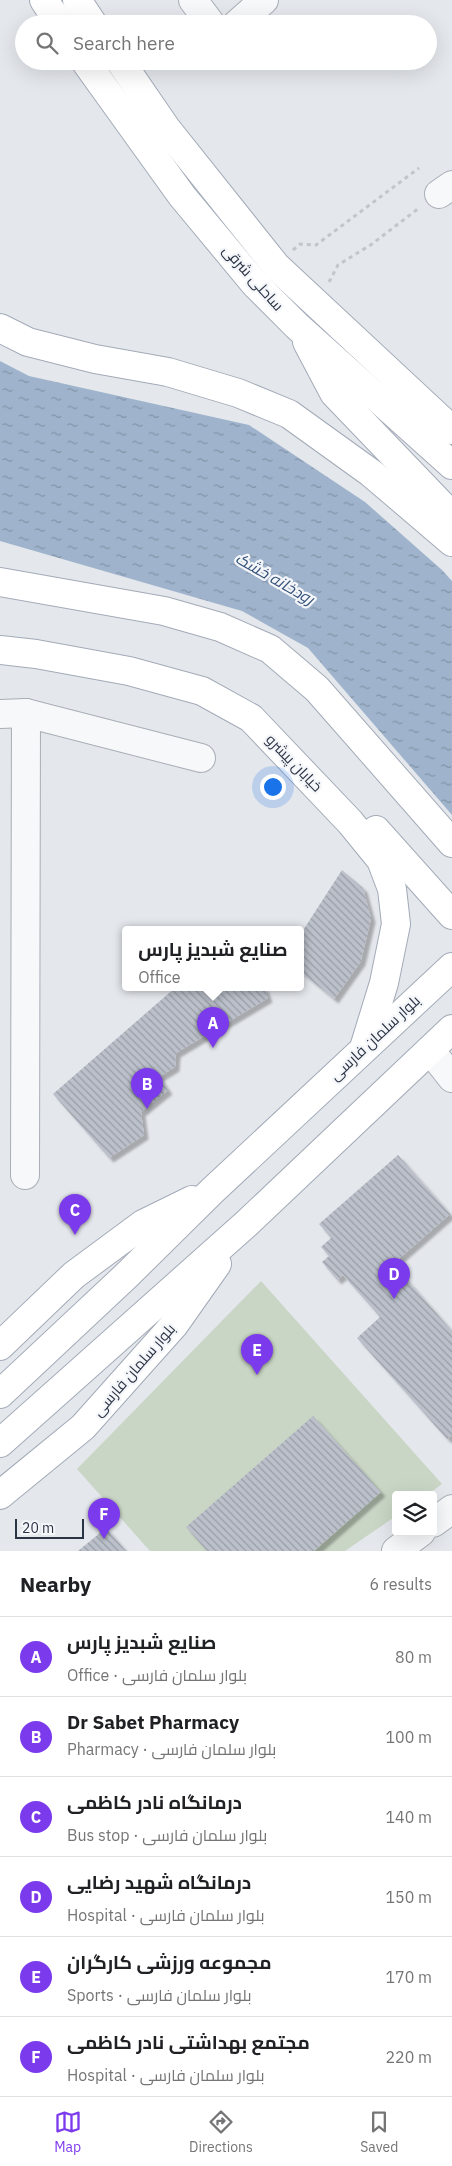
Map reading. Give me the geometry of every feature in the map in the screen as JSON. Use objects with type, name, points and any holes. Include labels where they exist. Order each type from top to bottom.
[{"type":"main road","points":[[44,0],[54,15]]},
{"type":"main road","points":[[77,0],[87,15]]},
{"type":"main road","name":"ساحلی شرقی","points":[[92,70],[182,196],[255,284],[297,326],[452,465]]},
{"type":"main road","name":"ساحلی شرقی","points":[[126,70],[166,128],[276,266],[308,298],[452,430]]},
{"type":"main road","points":[[297,326],[334,393],[452,516]]},
{"type":"main road","points":[[0,328],[28,342],[95,359],[168,372],[238,393],[290,414],[371,472],[452,542]]},
{"type":"main road","points":[[0,582],[164,611],[220,627],[270,649],[317,689],[452,843]]},
{"type":"main road","name":"خیابان پیشرو","points":[[0,637],[118,658],[199,678],[267,714],[360,812],[452,915]]},
{"type":"main road","name":"خیابان پیشرو","points":[[0,650],[36,654],[129,671],[202,691],[251,718],[350,822],[381,860],[392,889],[396,924],[384,983],[364,1048]]},
{"type":"main road","name":"بلوار سلمان فارسی","points":[[0,1394],[127,1275],[212,1191],[452,967]]},
{"type":"main road","name":"بلوار سلمان فارسی","points":[[0,1443],[246,1224],[441,1046],[452,1029]]},
{"type":"main road","name":"بلوار سلمان فارسی","points":[[0,1346],[74,1275],[143,1224],[212,1191]]},
{"type":"main road","name":"بلوار سلمان فارسی","points":[[0,1495],[83,1427],[174,1325],[246,1224]]},
{"type":"street","points":[[193,0],[204,15]]},
{"type":"street","points":[[247,15],[264,0]]},
{"type":"street","points":[[25,1175],[13,713],[201,758]]},
{"type":"street","points":[[441,1046],[452,1078]]},
{"type":"street","points":[[437,1520],[452,1509]]},
{"type":"street","points":[[396,1551],[416,1536]]},
{"type":"path","points":[[276,266],[300,244],[316,244],[419,168]]},
{"type":"path","points":[[308,298],[330,281],[338,265],[372,244],[446,189]]},
{"type":"green space","points":[[261,1281],[442,1484],[432,1491],[392,1491],[392,1519],[345,1551],[150,1551],[77,1469]]},
{"type":"water","name":"رودخانه خشک","points":[[0,361],[29,376],[249,425],[365,502],[442,570],[452,581],[452,815],[308,648],[242,611],[0,541]]},
{"type":"building","points":[[342,870],[363,888],[371,918],[361,961],[334,999],[304,974],[304,929]]},
{"type":"building","points":[[171,991],[265,991],[268,998],[176,1053],[175,1067],[159,1077],[168,1090],[141,1112],[144,1135],[109,1158],[53,1094]]},
{"type":"building","points":[[398,1155],[450,1214],[393,1264],[452,1331],[452,1435],[447,1439],[357,1338],[380,1317],[343,1275],[337,1280],[322,1262],[329,1256],[321,1247],[331,1238],[319,1224]]},
{"type":"building","points":[[313,1416],[381,1492],[314,1551],[207,1551],[186,1527]]},
{"type":"building","points":[[106,1528],[126,1551],[78,1551]]},
{"type":"place","name":"صنایع شبدیز پارس","points":[[213,1048]]},
{"type":"place","name":"Dr Sabet Pharmacy","points":[[147,1109]]},
{"type":"place","name":"درمانگاه نادر کاظمی","points":[[75,1235]]},
{"type":"place","name":"درمانگاه شهید رضایی","points":[[394,1299]]},
{"type":"place","name":"مجموعه ورزشی کارگران","points":[[257,1375]]},
{"type":"place","name":"مجتمع بهداشتی نادر کاظمی","points":[[104,1539]]}]
